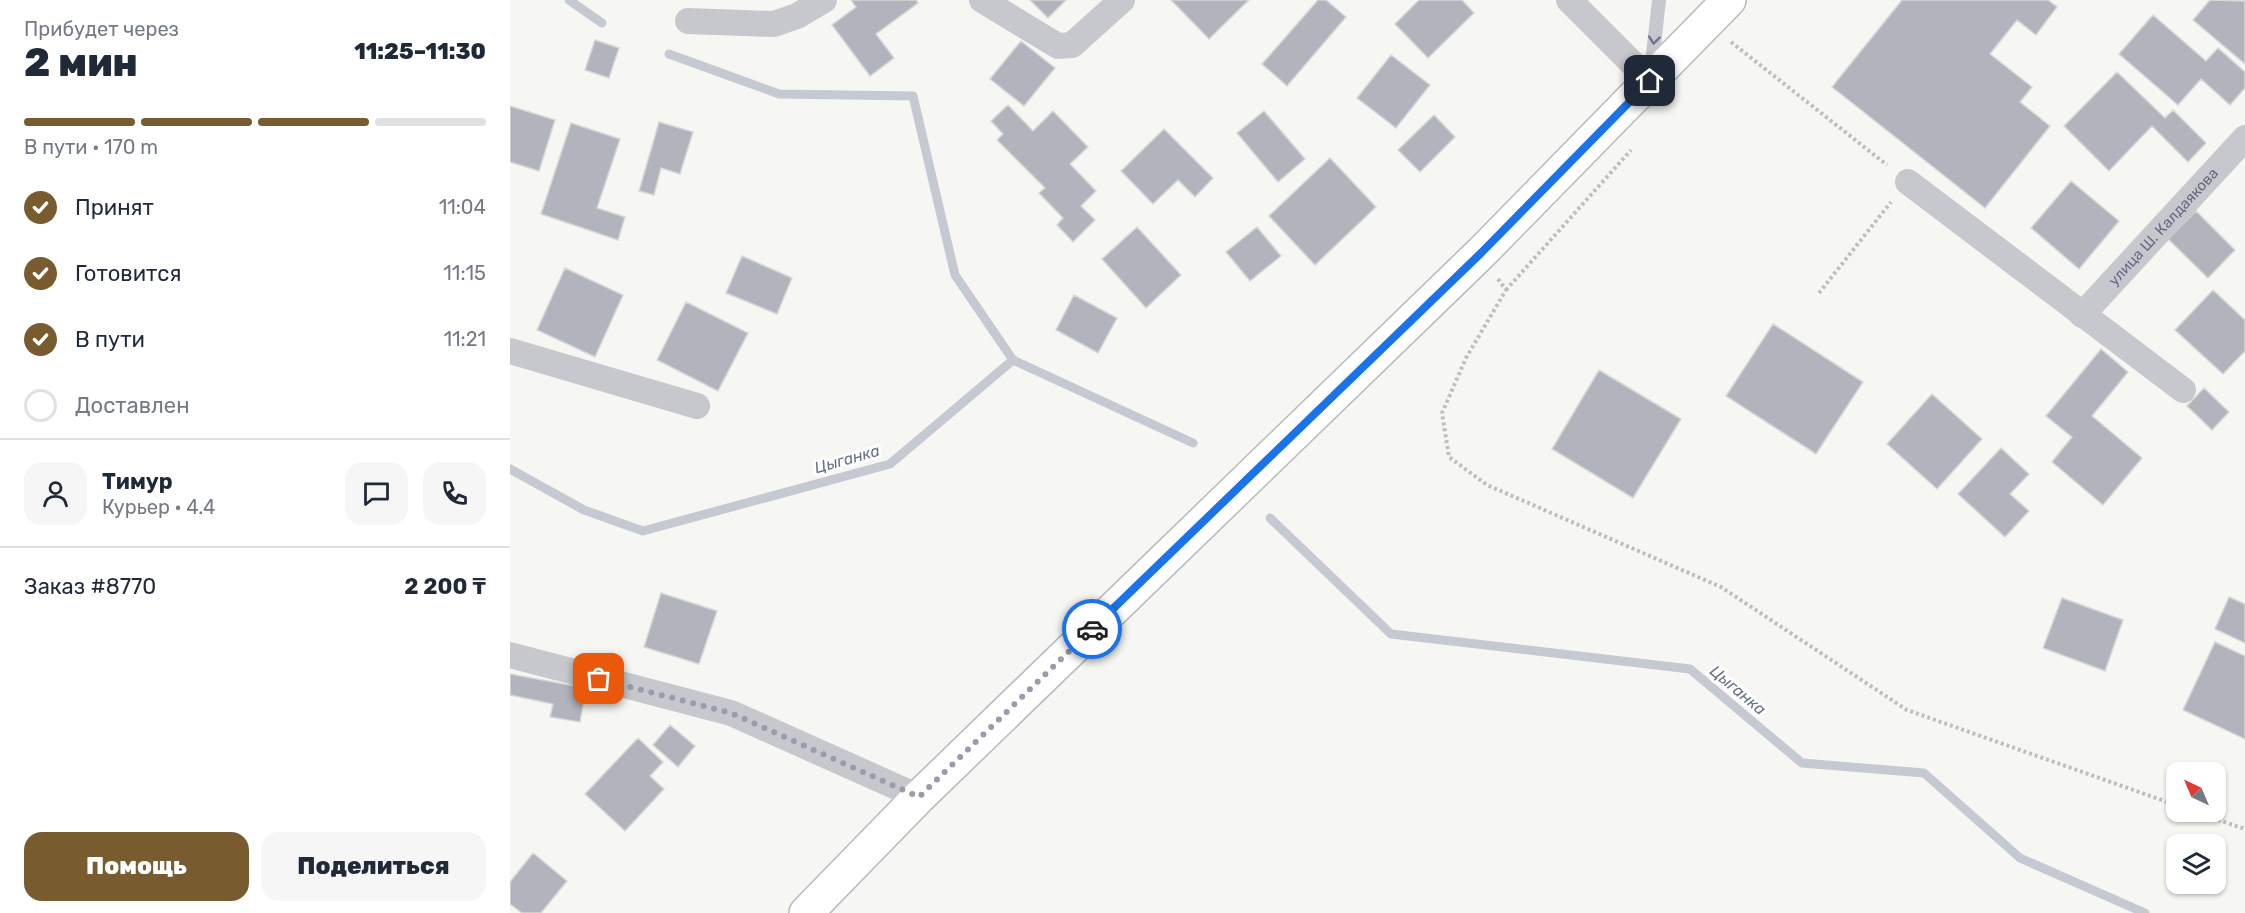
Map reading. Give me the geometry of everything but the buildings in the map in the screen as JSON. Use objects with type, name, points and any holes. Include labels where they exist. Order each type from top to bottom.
[{"type":"main road","points":[[806,913],[919,797],[1481,253],[1729,0]]},
{"type":"street","points":[[688,21],[774,24],[797,16],[824,0]]},
{"type":"street","points":[[982,0],[1058,46],[1072,45],[1122,0]]},
{"type":"street","points":[[1569,0],[1650,81]]},
{"type":"street","name":"улица Ш. Калдаякова","points":[[2082,315],[2245,138]]},
{"type":"street","points":[[1908,182],[2183,390]]},
{"type":"street","points":[[510,351],[697,406]]},
{"type":"street","points":[[510,656],[731,713],[919,797]]},
{"type":"lane","points":[[1650,81],[1659,0]]},
{"type":"path","points":[[1729,40],[1908,182],[1819,293]]},
{"type":"path","points":[[1633,147],[1506,290],[1466,358],[1442,413],[1449,457],[1487,484],[1721,587],[1907,710],[2166,801]]},
{"type":"path","points":[[1481,253],[1506,290]]},
{"type":"path","points":[[2224,822],[2245,829]]},
{"type":"waterway","points":[[569,0],[602,23]]},
{"type":"waterway","points":[[669,54],[779,94],[913,96],[955,275],[1013,360]]},
{"type":"waterway","name":"Цыганка","points":[[510,469],[584,510],[643,531],[890,464],[1013,360],[1193,443]]},
{"type":"waterway","name":"Цыганка","points":[[1270,518],[1391,634],[1690,669],[1802,763],[1924,773],[2020,858],[2145,913]]},
{"type":"way so far","points":[[599,679],[731,713],[919,797],[1092,629]]},
{"type":"route","points":[[1092,629],[1481,253],[1650,81]]}]
